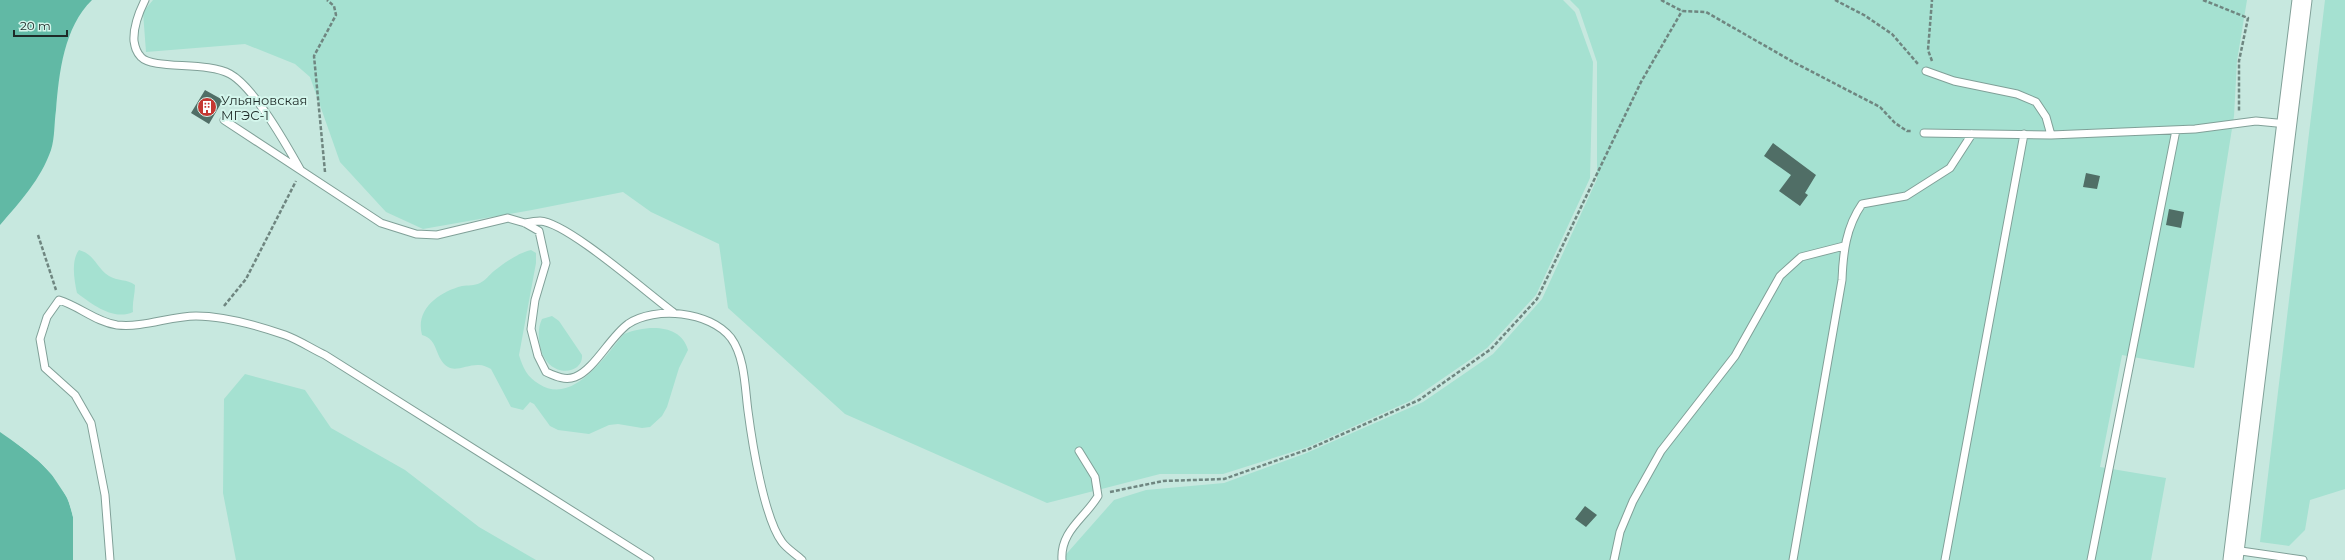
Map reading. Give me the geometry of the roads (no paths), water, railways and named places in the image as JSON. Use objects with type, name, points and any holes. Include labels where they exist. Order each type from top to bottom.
[{"type":"street","points":[[2234,555],[2302,0]]},
{"type":"lane","points":[[145,0],[138,13],[134,36],[136,50],[142,58],[157,64],[213,67],[230,74],[244,85],[284,141],[301,170]]},
{"type":"lane","points":[[1926,71],[1954,81],[2017,94],[2036,102],[2046,117],[2051,135]]},
{"type":"lane","points":[[224,120],[381,223],[416,234],[437,235],[508,218],[525,223],[539,231],[546,263],[535,300],[531,330],[538,356],[546,372],[560,378],[575,377],[590,366],[628,325],[640,318],[673,312]]},
{"type":"lane","points":[[1924,133],[2051,135],[2176,130],[2256,121],[2287,124]]},
{"type":"lane","points":[[2091,560],[2176,130]]},
{"type":"lane","points":[[1793,560],[1842,280],[1844,246],[1855,214],[1862,204],[1906,196],[1950,168],[1972,134]]},
{"type":"lane","points":[[1945,560],[2024,134]]},
{"type":"lane","points":[[525,223],[541,221],[558,227],[578,239],[673,312],[709,321],[731,338],[741,362],[751,433],[769,516],[782,542],[802,560]]},
{"type":"lane","points":[[1614,560],[1620,532],[1630,507],[1661,451],[1735,356],[1780,276],[1801,257],[1844,246]]},
{"type":"lane","points":[[110,560],[105,495],[91,423],[75,395],[45,368],[40,339],[47,317],[59,300],[73,304],[94,317],[117,325],[151,324],[194,316],[216,318],[286,335],[325,355],[650,560]]},
{"type":"lane","points":[[1062,560],[1061,550],[1066,536],[1098,496],[1095,477],[1079,451]]},
{"type":"lane","points":[[2234,555],[2303,560]]},
{"type":"place","name":"Ульяновская МГЭС-1","points":[[207,107]]}]
